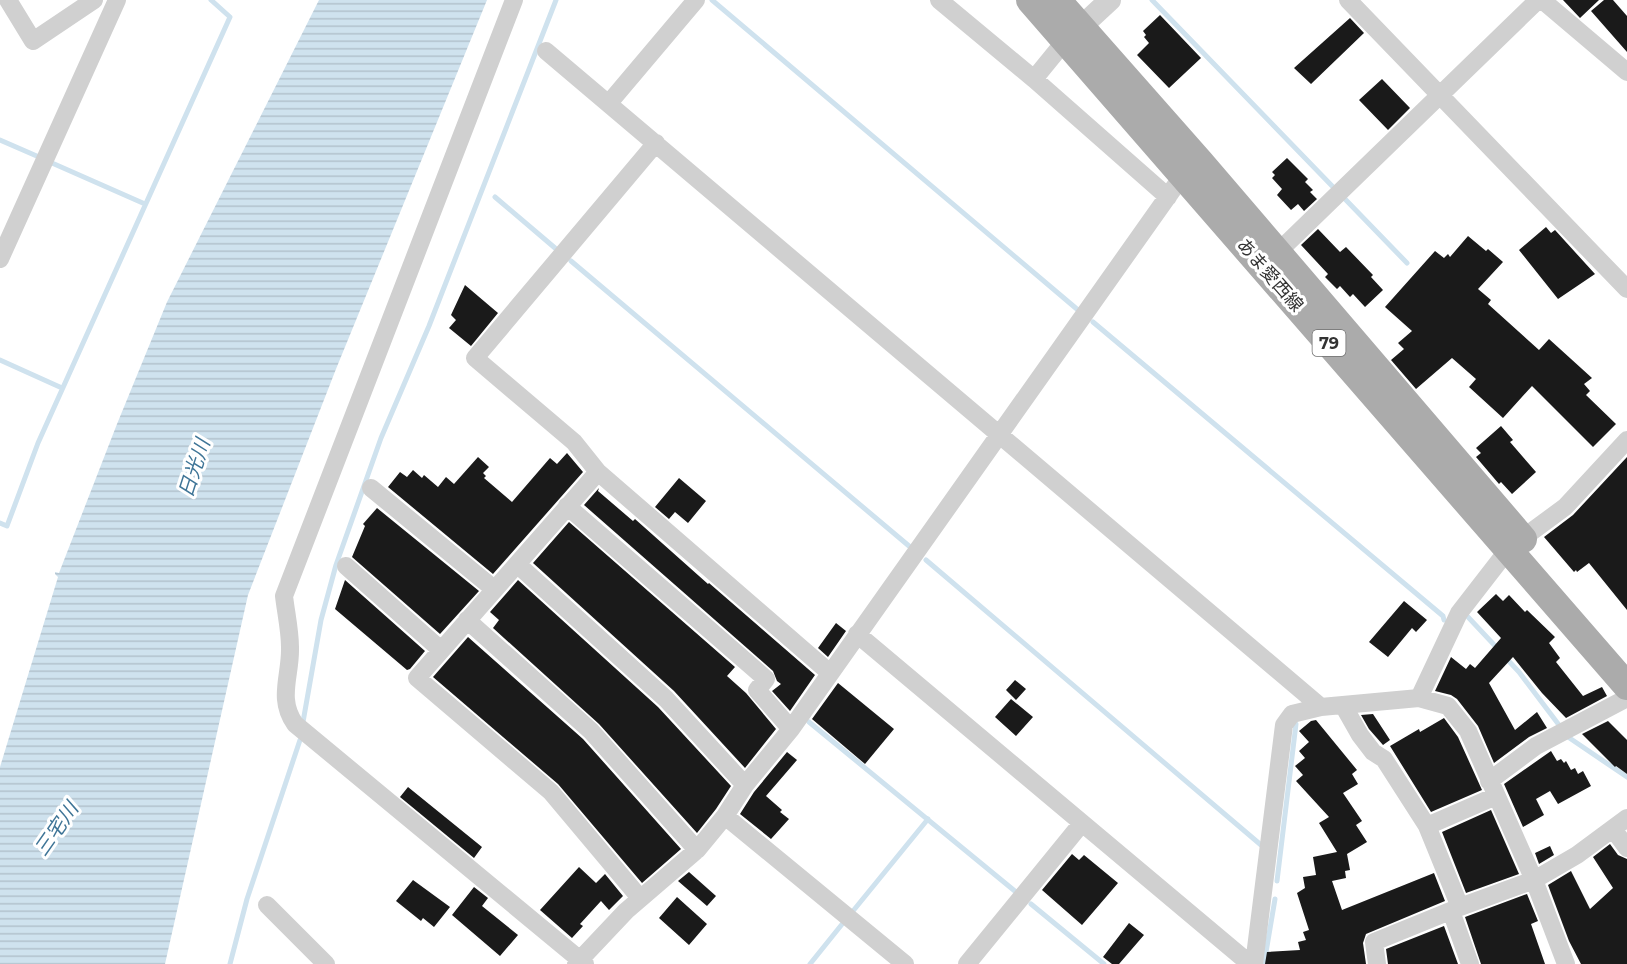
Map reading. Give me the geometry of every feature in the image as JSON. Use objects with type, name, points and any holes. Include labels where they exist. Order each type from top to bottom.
[{"type":"main road","name":"あま愛西線","points":[[1030,0],[1074,35],[1278,252],[1627,686]]},
{"type":"main road","name":"あま愛西線","points":[[1057,0],[1074,35],[1176,186],[1515,545],[1627,657]]},
{"type":"street","points":[[8,0],[33,40],[94,0]]},
{"type":"street","points":[[0,259],[117,0]]},
{"type":"street","points":[[514,0],[284,597],[290,647],[285,702],[288,714],[295,724],[580,963],[640,898],[697,850],[725,816],[746,785],[791,729],[1176,186],[1034,79],[939,0]]},
{"type":"street","points":[[609,103],[696,0]]},
{"type":"street","points":[[1034,79],[1110,0]]},
{"type":"street","points":[[1348,0],[1627,289]]},
{"type":"street","points":[[1278,252],[1540,0],[1627,72]]},
{"type":"street","points":[[546,51],[1321,706]]},
{"type":"street","points":[[656,143],[475,358],[574,442],[598,472],[830,674]]},
{"type":"street","points":[[1419,698],[1459,614],[1515,545],[1564,507],[1627,440]]},
{"type":"street","points":[[598,472],[417,678],[550,792],[640,898]]},
{"type":"street","points":[[372,488],[494,590]]},
{"type":"street","points":[[567,506],[766,680],[757,690],[791,729]]},
{"type":"street","points":[[517,564],[666,699],[746,785]]},
{"type":"street","points":[[346,566],[441,650]]},
{"type":"street","points":[[467,620],[591,731],[697,850]]},
{"type":"street","points":[[857,634],[1252,964]]},
{"type":"street","points":[[1252,964],[1284,725],[1292,714],[1321,706],[1419,698],[1448,706],[1468,731],[1534,880],[1566,964]]},
{"type":"street","points":[[1427,826],[1493,788],[1536,746],[1627,698]]},
{"type":"street","points":[[1343,705],[1360,735],[1372,752],[1384,759],[1427,826],[1455,909],[1470,964]]},
{"type":"street","points":[[725,816],[905,964]]},
{"type":"street","points":[[967,964],[1082,823]]},
{"type":"street","points":[[1377,964],[1374,942],[1534,880],[1577,855],[1620,823],[1627,848]]},
{"type":"street","points":[[267,905],[326,964]]},
{"type":"water","points":[[319,0],[487,0],[336,369],[248,595],[165,964],[0,964],[0,767],[58,577],[55,572],[59,573],[167,302]]},
{"type":"building","points":[[1563,0],[1599,0],[1580,18]]},
{"type":"building","points":[[1604,0],[1613,0],[1627,16],[1627,52],[1591,11]]},
{"type":"building","points":[[1160,15],[1201,58],[1169,88],[1137,55],[1149,43],[1143,31]]},
{"type":"building","points":[[1350,18],[1364,33],[1311,84],[1294,68]]},
{"type":"building","points":[[1382,79],[1410,108],[1388,130],[1359,100]]},
{"type":"building","points":[[1287,158],[1308,179],[1305,182],[1313,190],[1310,192],[1317,199],[1304,211],[1298,204],[1291,210],[1277,195],[1282,189],[1272,178],[1275,175],[1272,172]]},
{"type":"building","points":[[1546,227],[1551,233],[1555,230],[1595,274],[1558,299],[1519,250]]},
{"type":"building","points":[[1318,229],[1340,252],[1346,247],[1373,275],[1371,277],[1383,290],[1365,307],[1353,294],[1350,297],[1340,286],[1337,289],[1325,277],[1328,274],[1301,245]]},
{"type":"building","points":[[1468,236],[1503,262],[1478,289],[1491,300],[1488,304],[1539,350],[1549,339],[1592,378],[1584,384],[1590,391],[1586,395],[1616,424],[1593,447],[1532,386],[1503,418],[1469,387],[1476,379],[1452,358],[1416,389],[1391,360],[1404,349],[1398,343],[1412,331],[1385,307],[1435,251],[1444,258],[1448,254],[1450,257]]},
{"type":"building","points":[[465,285],[498,313],[471,346],[449,328],[456,320],[451,315]]},
{"type":"building","points":[[1501,426],[1513,440],[1510,442],[1536,472],[1512,494],[1501,482],[1499,484],[1476,457],[1481,453],[1476,448]]},
{"type":"building","points":[[567,453],[583,472],[493,574],[388,487],[400,472],[407,477],[413,470],[422,478],[424,475],[438,487],[446,477],[454,484],[478,457],[489,467],[483,473],[486,476],[484,478],[512,502],[550,458],[557,464]]},
{"type":"building","points":[[1627,457],[1627,610],[1589,563],[1574,572],[1544,537],[1573,515]]},
{"type":"building","points":[[679,478],[706,501],[688,523],[675,512],[669,519],[655,507]]},
{"type":"building","points":[[599,488],[598,491],[633,521],[635,519],[815,675],[790,711],[772,691],[781,684],[777,681],[773,671],[584,505]]},
{"type":"building","points":[[377,508],[479,591],[440,634],[352,557],[365,526],[363,524]]},
{"type":"building","points":[[569,522],[735,667],[727,676],[746,693],[776,729],[745,768],[674,691],[533,563]]},
{"type":"building","points":[[345,580],[425,651],[410,669],[407,670],[335,609]]},
{"type":"building","points":[[518,580],[658,707],[731,786],[697,833],[599,724],[493,628],[499,620],[490,612]]},
{"type":"building","points":[[1496,594],[1503,601],[1509,595],[1555,637],[1549,643],[1560,658],[1556,662],[1583,696],[1602,687],[1607,696],[1566,718],[1513,657],[1489,683],[1515,730],[1537,712],[1547,728],[1529,737],[1494,763],[1478,726],[1457,699],[1435,691],[1451,657],[1466,669],[1470,664],[1475,668],[1501,638],[1477,612]]},
{"type":"building","points":[[1404,601],[1427,620],[1416,632],[1412,628],[1388,657],[1369,642]]},
{"type":"building","points":[[836,623],[846,631],[828,657],[818,648]]},
{"type":"building","points":[[468,637],[583,739],[681,849],[642,883],[558,784],[433,677]]},
{"type":"building","points":[[1015,680],[1026,689],[1016,700],[1006,690]]},
{"type":"building","points":[[838,683],[894,729],[865,764],[812,719]]},
{"type":"building","points":[[1011,699],[1033,717],[1016,736],[995,717]]},
{"type":"building","points":[[1373,714],[1390,740],[1383,745],[1369,729],[1361,715]]},
{"type":"building","points":[[1444,718],[1458,737],[1482,790],[1431,812],[1390,746]]},
{"type":"building","points":[[1316,720],[1357,770],[1352,774],[1358,784],[1343,793],[1362,821],[1356,825],[1367,842],[1347,854],[1350,870],[1345,871],[1346,878],[1332,881],[1342,910],[1434,873],[1445,901],[1366,934],[1363,943],[1366,964],[1265,964],[1267,952],[1300,950],[1298,942],[1306,940],[1303,932],[1309,930],[1297,893],[1305,888],[1303,877],[1316,875],[1313,857],[1337,852],[1319,823],[1329,817],[1296,781],[1303,775],[1295,766],[1305,758],[1299,751],[1309,742],[1299,731],[1311,721]]},
{"type":"building","points":[[1608,721],[1627,740],[1627,774],[1615,767],[1582,734]]},
{"type":"building","points":[[1551,751],[1557,761],[1561,759],[1564,763],[1566,761],[1571,770],[1575,768],[1578,774],[1583,771],[1591,786],[1558,804],[1550,791],[1536,799],[1544,815],[1523,827],[1504,784]]},
{"type":"building","points":[[787,752],[797,760],[766,796],[789,819],[771,839],[740,814],[754,792]]},
{"type":"building","points":[[408,787],[482,847],[474,858],[400,797]]},
{"type":"building","points":[[1491,810],[1519,874],[1466,893],[1442,832]]},
{"type":"building","points":[[1610,844],[1618,855],[1627,859],[1627,964],[1581,964],[1569,941],[1548,885],[1571,871],[1590,909],[1613,888],[1593,857]]},
{"type":"building","points":[[1550,846],[1554,855],[1539,864],[1535,853]]},
{"type":"building","points":[[1072,854],[1079,860],[1084,855],[1118,883],[1082,925],[1042,890]]},
{"type":"building","points":[[579,867],[596,883],[605,874],[623,896],[609,910],[601,901],[580,924],[583,926],[572,938],[540,910]]},
{"type":"building","points":[[689,872],[716,896],[707,906],[678,881]]},
{"type":"building","points":[[413,880],[450,907],[434,927],[423,918],[421,921],[396,901]]},
{"type":"building","points":[[474,887],[488,898],[482,906],[518,935],[500,956],[452,915]]},
{"type":"building","points":[[1527,894],[1538,921],[1531,924],[1545,964],[1481,964],[1465,917]]},
{"type":"building","points":[[677,897],[707,924],[689,945],[659,918]]},
{"type":"building","points":[[1129,923],[1144,935],[1119,964],[1112,964],[1103,957]]},
{"type":"building","points":[[1444,926],[1458,964],[1388,964],[1386,949]]},
{"type":"waterway","points":[[0,523],[7,526],[38,443],[230,17],[211,0]]},
{"type":"waterway","points":[[303,722],[321,620],[336,565],[381,438],[429,326],[556,0]]},
{"type":"waterway","points":[[712,0],[1078,310]]},
{"type":"waterway","points":[[1152,0],[1335,189]]},
{"type":"waterway","points":[[0,140],[39,157]]},
{"type":"waterway","points":[[52,163],[145,204]]},
{"type":"waterway","points":[[495,197],[555,248]]},
{"type":"waterway","points":[[1344,198],[1407,263]]},
{"type":"waterway","points":[[571,261],[909,546]]},
{"type":"waterway","points":[[1093,322],[1443,616],[1444,620]]},
{"type":"waterway","points":[[0,360],[62,388]]},
{"type":"waterway","points":[[926,560],[1261,845]]},
{"type":"waterway","points":[[1468,617],[1498,649]]},
{"type":"waterway","points":[[1504,656],[1559,725]]},
{"type":"waterway","points":[[809,722],[1016,892]]},
{"type":"waterway","points":[[1277,881],[1296,724]]},
{"type":"waterway","points":[[1568,737],[1627,777]]},
{"type":"waterway","points":[[230,964],[247,899],[300,740]]},
{"type":"waterway","points":[[853,911],[928,819]]},
{"type":"waterway","points":[[1264,964],[1275,899]]},
{"type":"waterway","points":[[1031,904],[1104,964]]},
{"type":"waterway","points":[[810,964],[843,923]]},
{"type":"water label","name":"日光川","points":[[194,468]]},
{"type":"water label","name":"三宅川","points":[[56,829]]}]
